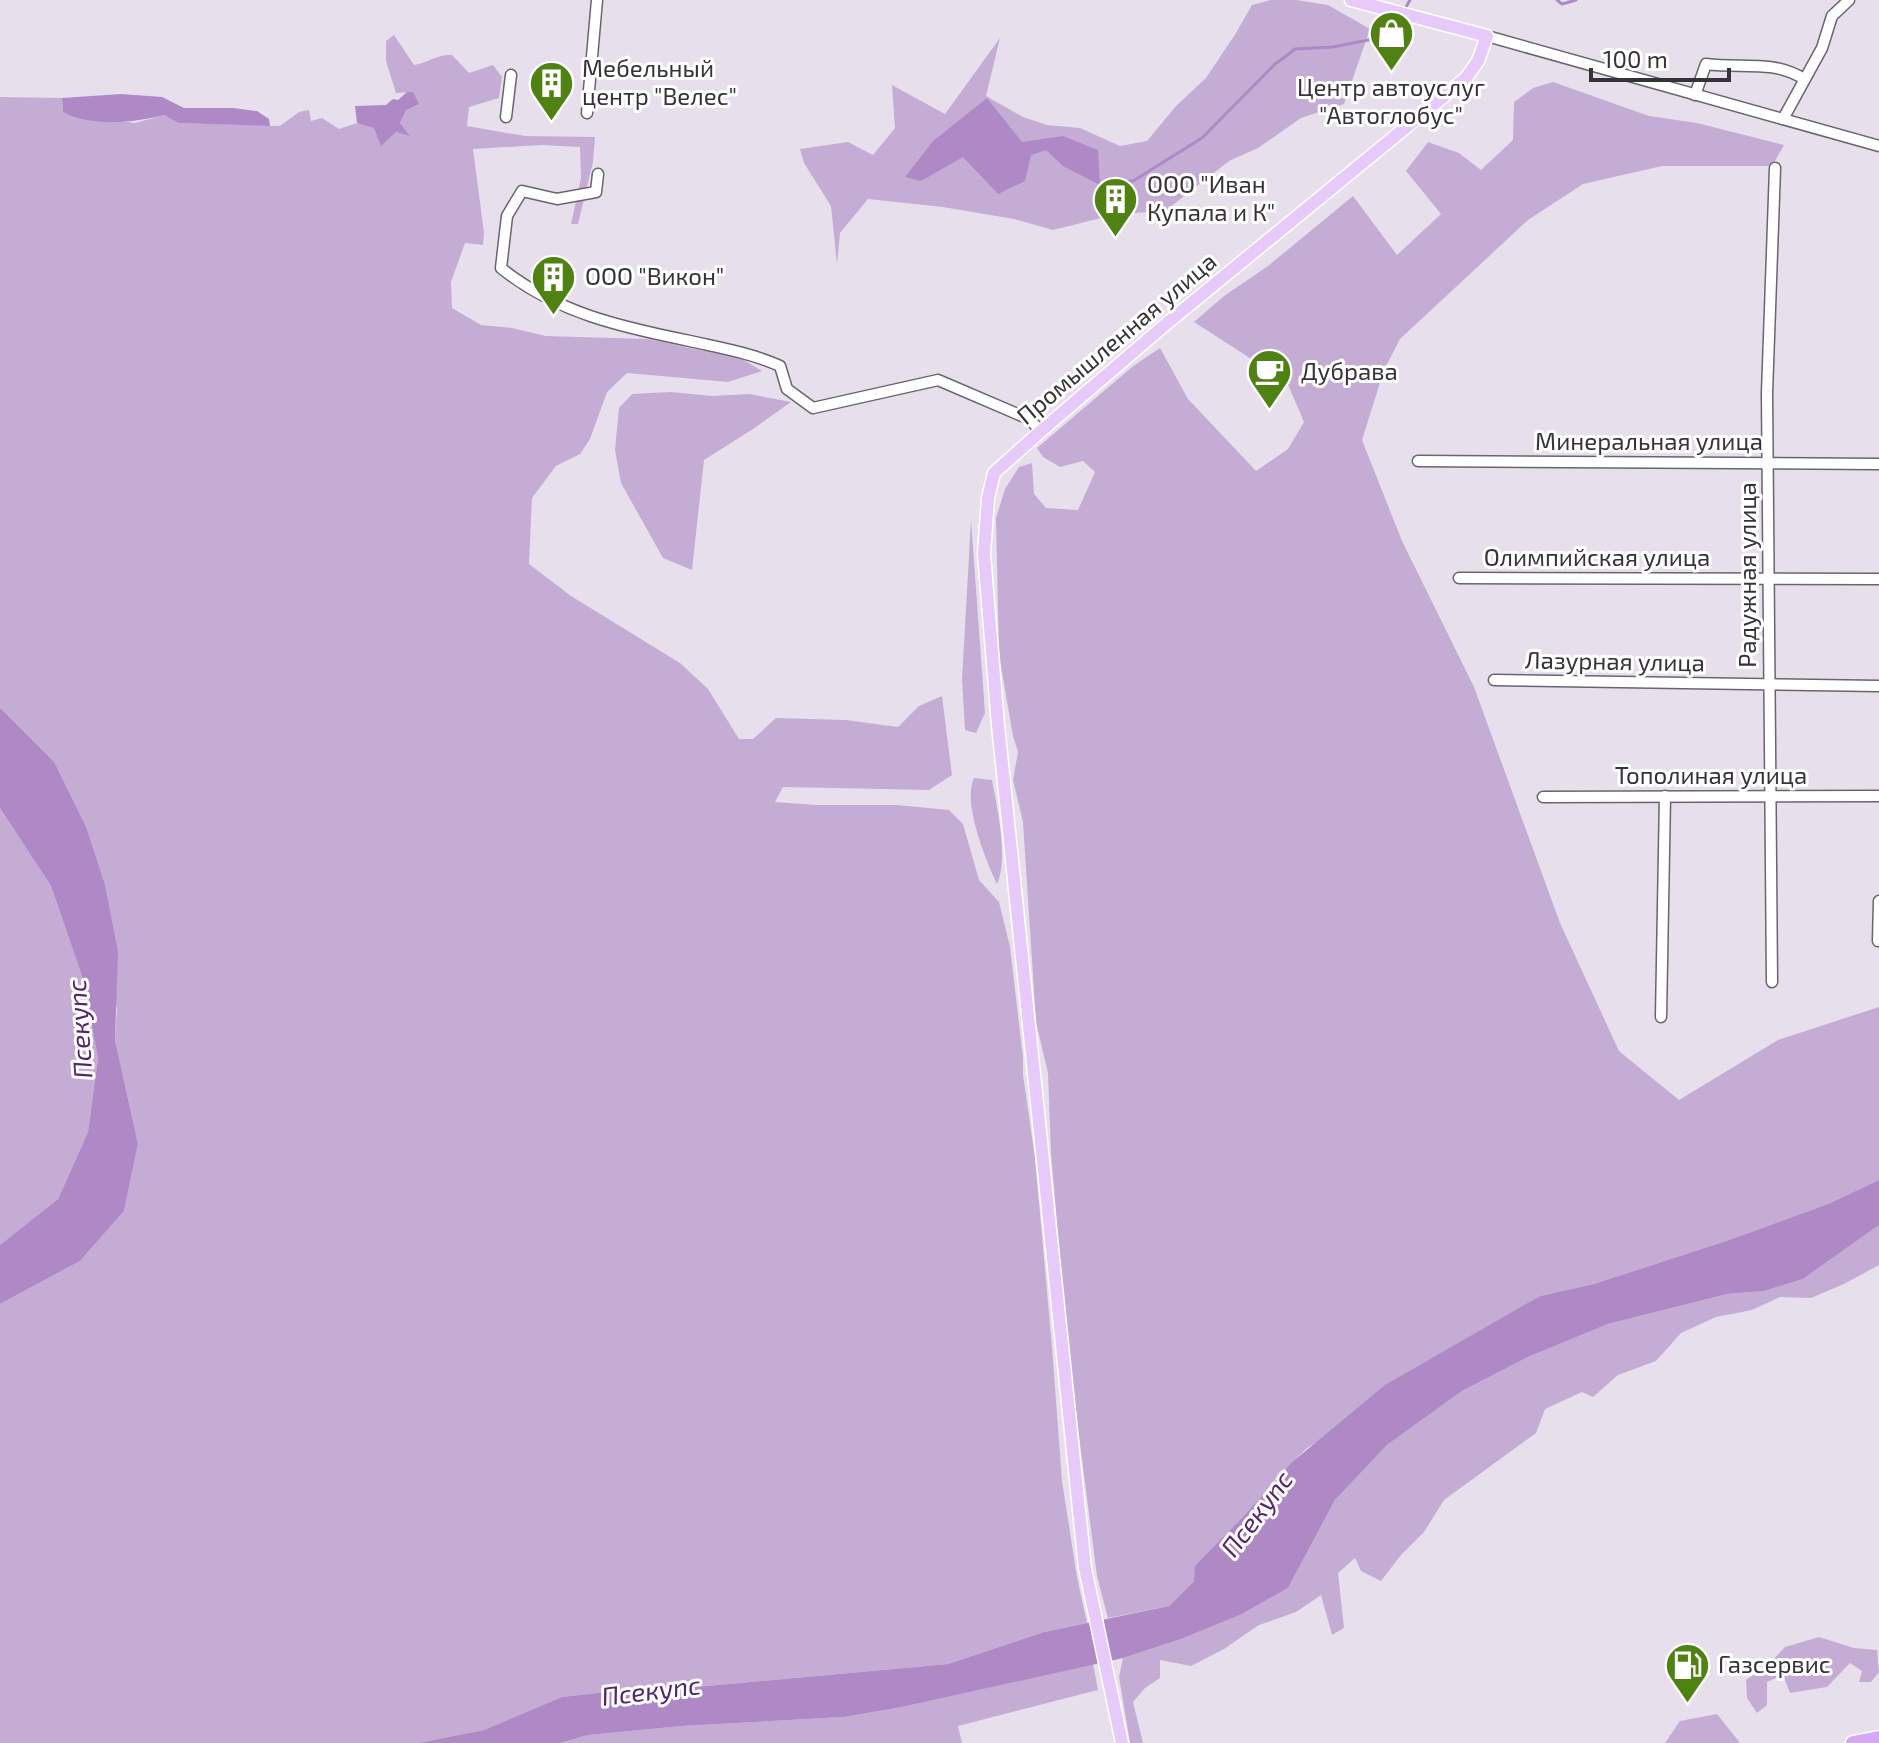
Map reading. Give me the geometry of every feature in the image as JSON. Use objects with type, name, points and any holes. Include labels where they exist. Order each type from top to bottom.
[{"type":"highway","points":[[1853,1743],[1879,1738]]},
{"type":"main road","points":[[1351,0],[1487,36]]},
{"type":"main road","name":"Промышленная улица","points":[[1122,1743],[1085,1568],[998,725],[984,554],[984,517],[994,473],[1166,324],[1466,78],[1478,61],[1487,36]]},
{"type":"street","points":[[587,113],[597,0]]},
{"type":"street","points":[[1783,119],[1822,48],[1832,16],[1849,0]]},
{"type":"street","points":[[1487,36],[1879,146]]},
{"type":"street","points":[[1695,95],[1706,64],[1725,67],[1758,64],[1789,69],[1804,79]]},
{"type":"street","points":[[506,117],[511,75]]},
{"type":"street","name":"Радужная улица","points":[[1772,982],[1767,393],[1775,168]]},
{"type":"street","points":[[598,174],[596,192],[557,199],[522,191],[507,216],[501,268],[526,288],[579,313],[631,329],[757,356],[780,366],[787,389],[813,408],[938,380],[1029,419],[1041,431]]},
{"type":"street","name":"Минеральная улица","points":[[1418,461],[1879,464]]},
{"type":"street","name":"Олимпийская улица","points":[[1459,578],[1879,579]]},
{"type":"street","name":"Лазурная улица","points":[[1494,680],[1879,686]]},
{"type":"street","points":[[1661,1017],[1665,796]]},
{"type":"street","name":"Тополиная улица","points":[[1543,797],[1879,796]]},
{"type":"street","points":[[1878,941],[1879,901]]},
{"type":"shaded area","points":[[1271,0],[1328,5],[1370,29],[1344,104],[1301,118],[1258,148],[1229,161],[1165,211],[1117,214],[1053,230],[1014,219],[943,207],[868,199],[840,233],[837,264],[831,206],[804,163],[800,149],[848,142],[873,155],[895,128],[892,85],[945,114],[1000,38],[986,96],[1023,117],[1047,125],[1080,128],[1120,146],[1147,141],[1176,106],[1206,78],[1252,5]]},
{"type":"shaded area","points":[[394,35],[414,65],[452,55],[469,73],[493,65],[502,77],[499,98],[469,107],[467,126],[525,136],[595,137],[593,162],[578,224],[571,224],[581,178],[580,147],[542,145],[473,149],[483,245],[465,243],[451,282],[452,308],[481,325],[546,336],[648,339],[742,359],[762,371],[728,382],[627,373],[607,392],[590,439],[580,454],[556,466],[532,498],[529,564],[571,596],[680,663],[708,689],[739,739],[753,739],[776,718],[846,720],[898,727],[919,706],[942,696],[952,775],[929,790],[783,787],[775,802],[897,805],[949,810],[963,824],[979,880],[999,902],[1010,947],[1035,1158],[1062,1481],[1087,1623],[1044,1632],[948,1664],[562,1697],[484,1730],[418,1743],[0,1743],[0,1304],[80,1261],[124,1211],[138,1144],[115,1040],[117,1008],[0,708],[0,97],[62,98],[63,112],[135,123],[164,115],[178,123],[280,126],[299,112],[309,110],[311,121],[322,118],[339,129],[357,123],[409,135],[400,123],[413,92],[396,93],[386,61],[386,41]]},
{"type":"shaded area","points":[[1553,82],[1649,116],[1697,123],[1784,145],[1772,166],[1662,166],[1583,184],[1528,220],[1400,339],[1384,370],[1362,440],[1402,541],[1474,687],[1560,923],[1619,1051],[1679,1100],[1778,1040],[1879,1007],[1879,1180],[1828,1204],[1729,1240],[1594,1284],[1540,1296],[1482,1331],[1306,1449],[1277,1477],[1194,1581],[1169,1606],[1108,1618],[1097,1576],[1068,1351],[1051,1153],[1048,1073],[1036,1022],[1023,822],[1013,780],[1018,752],[999,655],[996,518],[1005,489],[1019,467],[1032,463],[1034,494],[1046,508],[1078,510],[1095,472],[1083,461],[1060,467],[1043,457],[1037,448],[1132,367],[1160,348],[1188,399],[1256,471],[1288,449],[1304,422],[1287,382],[1194,322],[1353,196],[1397,255],[1441,214],[1406,171],[1428,142],[1459,153],[1481,170],[1513,140],[1514,102],[1533,88]]},
{"type":"shaded area","points":[[671,392],[712,396],[749,394],[791,402],[704,460],[692,570],[663,558],[621,483],[615,450],[619,408],[632,394]]},
{"type":"shaded area","points":[[971,520],[985,713],[976,733],[965,730],[962,679]]},
{"type":"shaded area","points":[[974,778],[992,780],[1002,848],[997,884],[973,816],[971,789]]},
{"type":"shaded area","points":[[0,808],[51,886],[82,976],[98,1058],[88,1132],[58,1199],[0,1245]]},
{"type":"shaded area","points":[[1879,1225],[1879,1265],[1811,1298],[1780,1297],[1752,1310],[1716,1317],[1681,1333],[1656,1361],[1618,1375],[1593,1397],[1582,1392],[1545,1409],[1536,1433],[1444,1500],[1424,1532],[1381,1581],[1361,1571],[1355,1558],[1338,1573],[1344,1628],[1332,1635],[1321,1595],[1296,1612],[1259,1625],[1224,1649],[1191,1666],[1160,1660],[1160,1678],[1145,1688],[1133,1702],[1143,1743],[1130,1743],[1119,1677],[1123,1658],[1240,1615],[1288,1588],[1335,1500],[1387,1445],[1462,1391],[1528,1357],[1608,1324],[1727,1294],[1764,1291],[1803,1279]]},
{"type":"shaded area","points":[[1819,1637],[1854,1648],[1877,1650],[1879,1672],[1871,1682],[1859,1682],[1862,1671],[1850,1663],[1827,1687],[1790,1693],[1783,1675],[1767,1682],[1767,1705],[1757,1713],[1747,1698],[1746,1680],[1767,1666],[1785,1647]]},
{"type":"shaded area","points":[[1093,1664],[1098,1690],[958,1726],[962,1743],[560,1743],[588,1735],[682,1726],[844,1717]]},
{"type":"shaded area","points":[[1717,1714],[1740,1743],[1665,1743],[1680,1721]]},
{"type":"water","points":[[407,92],[413,92],[419,104],[406,110],[400,123],[410,136],[396,132],[381,146],[374,128],[357,123],[355,106],[386,105]]},
{"type":"water","points":[[121,94],[162,97],[184,108],[257,111],[269,119],[270,126],[178,123],[164,115],[126,122],[99,122],[63,112],[62,98]]},
{"type":"water","points":[[987,98],[1022,142],[1063,136],[1098,150],[1100,185],[1063,166],[1046,150],[1031,155],[1025,181],[998,194],[963,157],[921,181],[905,177],[933,141]]},
{"type":"water","points":[[0,708],[54,762],[86,827],[105,885],[118,952],[115,1040],[138,1144],[124,1211],[80,1261],[0,1304],[0,1245],[58,1199],[88,1132],[98,1058],[82,976],[51,886],[0,808]]},
{"type":"water","name":"Псекупс","points":[[1879,1180],[1879,1225],[1803,1279],[1764,1291],[1727,1294],[1608,1324],[1528,1357],[1462,1391],[1387,1445],[1335,1500],[1288,1588],[1240,1615],[1181,1639],[1123,1658],[844,1717],[682,1726],[588,1735],[560,1743],[418,1743],[484,1730],[562,1697],[948,1664],[1044,1632],[1169,1606],[1194,1581],[1195,1566],[1291,1463],[1385,1385],[1540,1296],[1594,1284],[1729,1240],[1828,1204]]},
{"type":"waterway","points":[[1405,9],[1410,0]]},
{"type":"waterway","points":[[1557,0],[1562,4],[1576,0]]},
{"type":"waterway","points":[[1100,185],[1133,181],[1202,138],[1274,65],[1295,49],[1333,47],[1373,39],[1400,18]]},
{"type":"place","name":"Центр автоуслуг \"Автоглобус\"","points":[[1391,73]]},
{"type":"place","name":"Мебельный центр \"Велес\"","points":[[551,122]]},
{"type":"place","name":"ООО \"Иван Купала и К\"","points":[[1116,238]]},
{"type":"place","name":"ООО \"Викон\"","points":[[554,316]]},
{"type":"place","name":"Дубрава","points":[[1270,411]]},
{"type":"place","name":"Газсервис","points":[[1687,1704]]}]
